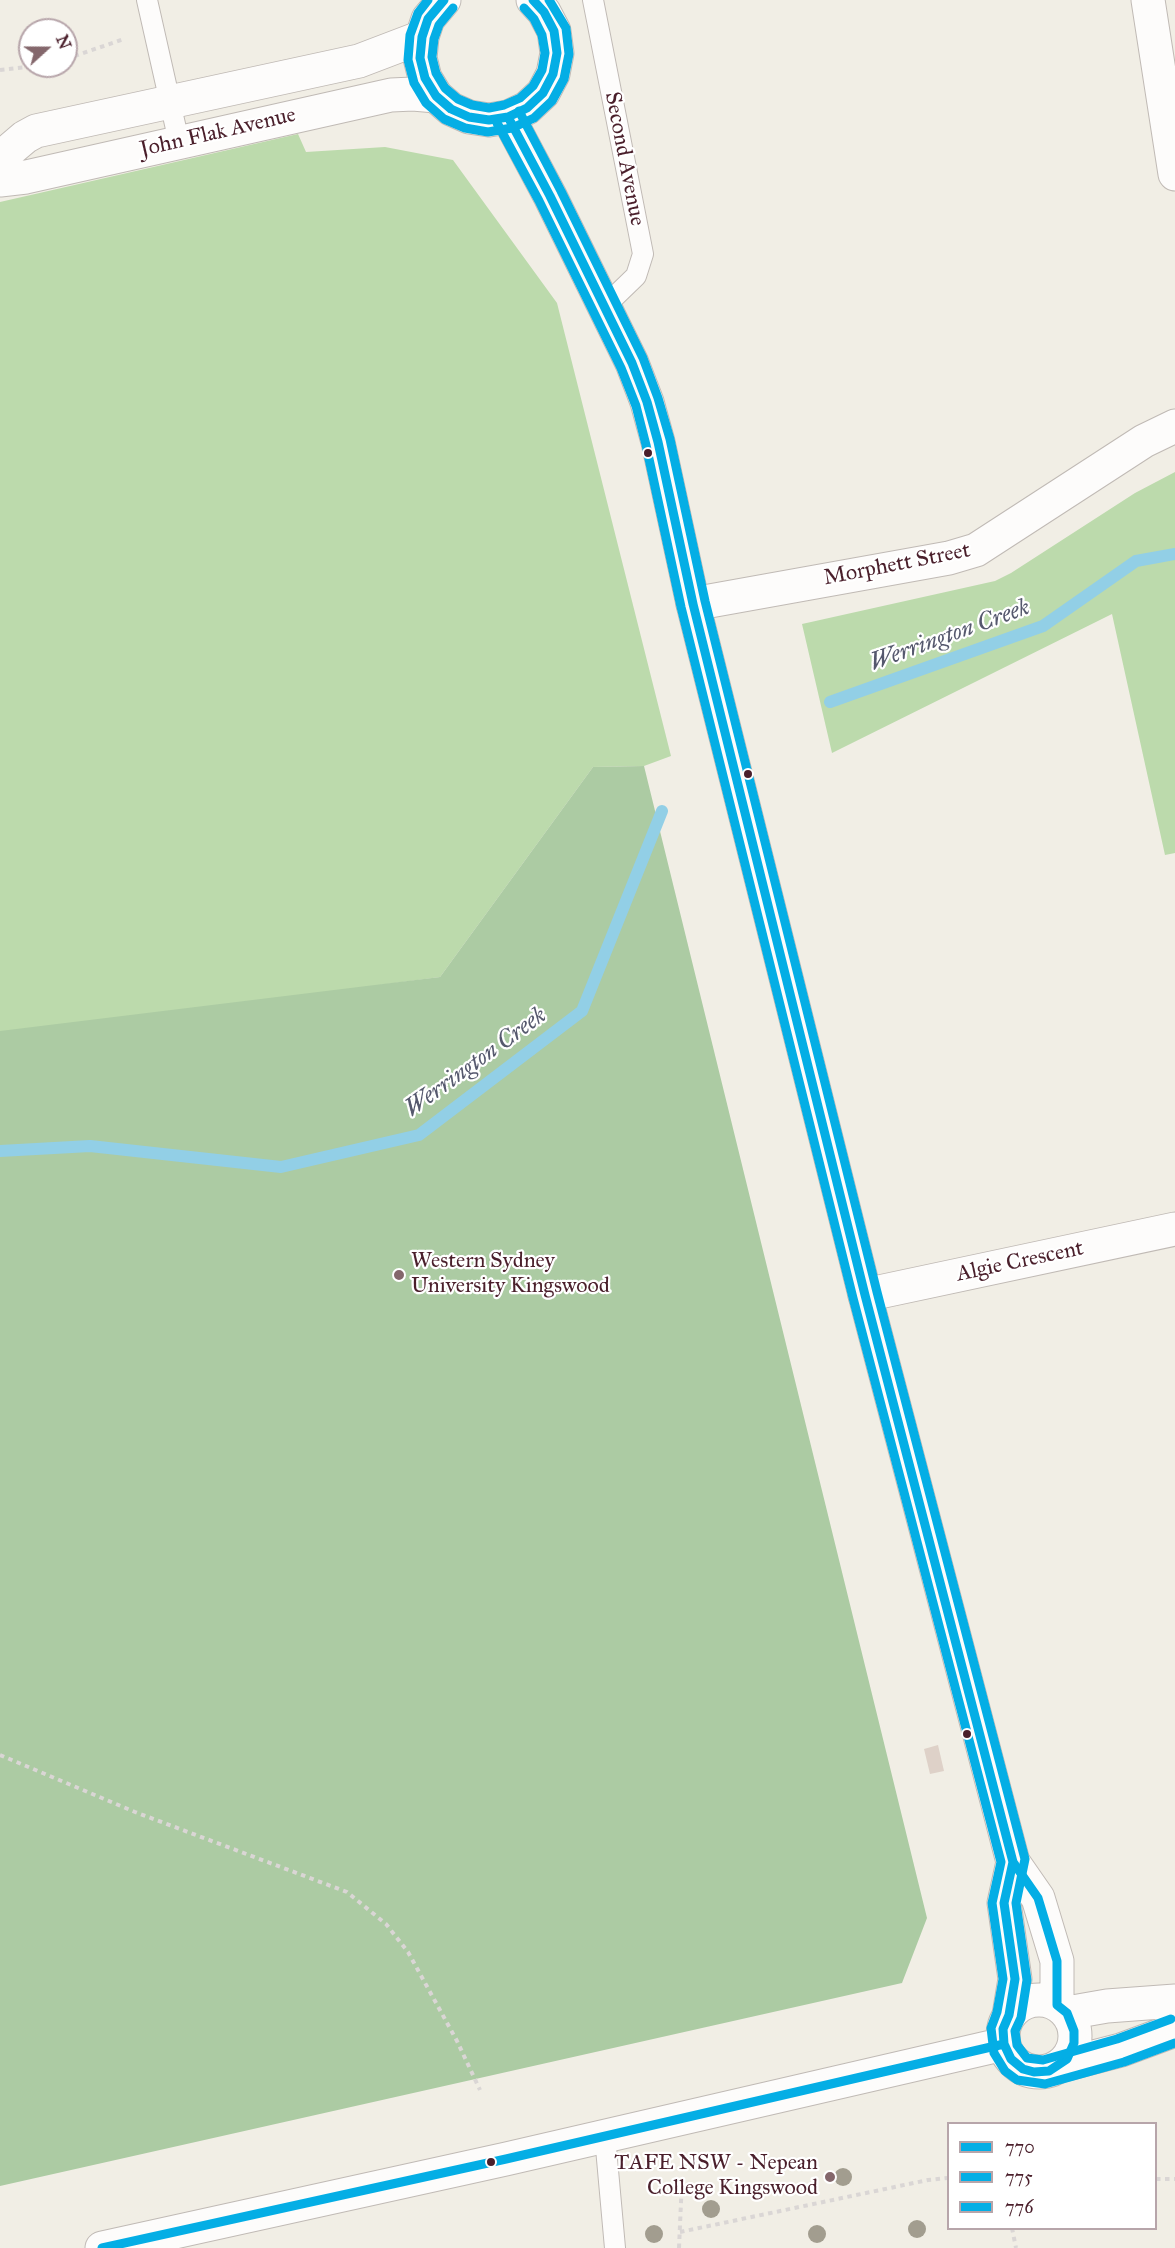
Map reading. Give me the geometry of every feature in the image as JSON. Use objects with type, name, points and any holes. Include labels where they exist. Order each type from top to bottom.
[{"type":"street","points":[[444,0],[428,20],[422,37],[420,58],[425,78],[436,96],[451,109],[469,117],[489,120],[508,117],[528,108],[543,93],[553,74],[557,53],[554,31],[544,12],[533,0]]},
{"type":"street","points":[[1148,0],[1175,174]]},
{"type":"street","name":"John Flak Avenue","points":[[0,158],[36,130],[359,61],[422,37]]},
{"type":"street","name":"John Flak Avenue","points":[[0,180],[26,177],[391,95],[436,96]]},
{"type":"street","points":[[508,117],[605,306],[632,363],[647,402],[658,442],[693,604],[865,1295],[1013,1862],[1038,1898],[1057,1961],[1062,2009],[1074,2031],[1074,2043],[1067,2059],[1059,2066]]},
{"type":"street","name":"Morphett Street","points":[[693,604],[949,558],[976,550],[1144,441],[1175,426]]},
{"type":"street","name":"Algie Crescent","points":[[865,1295],[1175,1228]]},
{"type":"street","points":[[1013,1862],[1004,1903],[1015,1979],[1006,2030],[1011,2059],[1023,2069],[1044,2072],[1121,2050],[1175,2030]]},
{"type":"street","points":[[1006,2030],[1016,2008],[1029,2001],[1043,2000],[1062,2009],[1175,2001]]},
{"type":"street","points":[[121,2246],[605,2137],[1006,2030]]},
{"type":"lane","points":[[147,0],[179,142]]},
{"type":"lane","name":"Second Avenue","points":[[593,0],[643,254],[636,276],[605,306]]},
{"type":"lane","points":[[605,2137],[615,2248]]},
{"type":"path","points":[[78,55],[134,36]]},
{"type":"path","points":[[0,70],[18,68]]},
{"type":"path","points":[[0,1755],[135,1812],[346,1892],[386,1924],[408,1952],[457,2041],[480,2090]]},
{"type":"path","points":[[680,2232],[918,2182],[947,2178]]},
{"type":"path","points":[[679,2248],[682,2179]]},
{"type":"path","points":[[1157,2179],[1175,2179]]},
{"type":"path","points":[[1012,2230],[1016,2248]]},
{"type":"green space","points":[[298,134],[306,152],[385,147],[453,160],[557,303],[671,756],[644,766],[593,767],[440,977],[0,1036],[0,202]]},
{"type":"green space","points":[[1175,472],[1175,853],[1165,855],[1112,614],[832,753],[802,624],[995,581],[1135,493]]},
{"type":"green space","name":"Western Sydney University Kingswood","points":[[644,766],[927,1918],[902,1983],[0,2186],[0,1031],[440,977],[593,767]]},
{"type":"building","points":[[938,1745],[944,1771],[930,1774],[924,1749]]},
{"type":"waterway","name":"Werrington Creek","points":[[830,702],[1043,626],[1136,561],[1175,554]]},
{"type":"waterway","name":"Werrington Creek","points":[[0,1151],[90,1146],[281,1167],[419,1135],[582,1011],[662,811]]},
{"type":"transit line","name":"775","points":[[428,0],[418,13],[410,35],[408,60],[414,83],[426,103],[444,119],[465,128],[488,132],[512,128],[534,118],[552,101],[564,79],[569,54],[566,28],[549,0]]},
{"type":"transit line","name":"770","points":[[444,0],[428,19],[422,37],[420,58],[425,78],[436,96],[451,109],[469,117],[489,120],[508,117],[527,108],[543,93],[553,74],[557,53],[554,31],[544,12],[533,0]]},
{"type":"transit line","name":"776","points":[[453,8],[439,25],[434,39],[432,57],[436,73],[445,88],[458,99],[472,105],[489,108],[520,98],[533,86],[542,70],[545,53],[542,35],[534,19],[524,8]]},
{"type":"transit line","name":"776","points":[[519,111],[643,358],[670,439],[705,601],[877,1292],[1025,1859],[1016,1903],[1027,1980],[1021,2018],[1015,2031],[1017,2045],[1027,2058],[1043,2060],[1117,2039],[1171,2019]]},
{"type":"transit line","name":"770","points":[[508,117],[550,196]]},
{"type":"transit line","name":"775","points":[[497,123],[539,201],[621,368],[636,406],[681,607],[853,1298],[1001,1862],[992,1903],[1003,1979],[997,2012],[991,2028],[994,2053],[1005,2071],[1017,2080],[1045,2084],[1124,2062],[1175,2043]]},
{"type":"transit line","name":"770","points":[[550,196],[632,363]]},
{"type":"transit line","name":"770","points":[[550,196],[632,363]]},
{"type":"transit line","name":"770","points":[[632,363],[647,402],[658,442]]},
{"type":"transit line","name":"770","points":[[658,442],[693,604]]},
{"type":"transit line","name":"770","points":[[658,442],[693,604]]},
{"type":"transit line","name":"770","points":[[693,604],[865,1295],[1013,1862]]},
{"type":"transit line","name":"770","points":[[1013,1862],[1038,1898],[1057,1961],[1057,2005],[1067,2013],[1074,2031],[1074,2043],[1067,2059],[1049,2071],[1034,2072],[1023,2069],[1011,2059],[1004,2044],[1003,2029],[1009,2015],[1015,1979],[1004,1903],[1013,1862]]},
{"type":"transit line","name":"770","points":[[102,2248],[506,2159],[1004,2044]]},
{"type":"place","name":"Western Sydney University Kingswood","points":[[399,1275]]},
{"type":"place","name":"TAFE NSW - Nepean College Kingswood","points":[[830,2177]]}]
